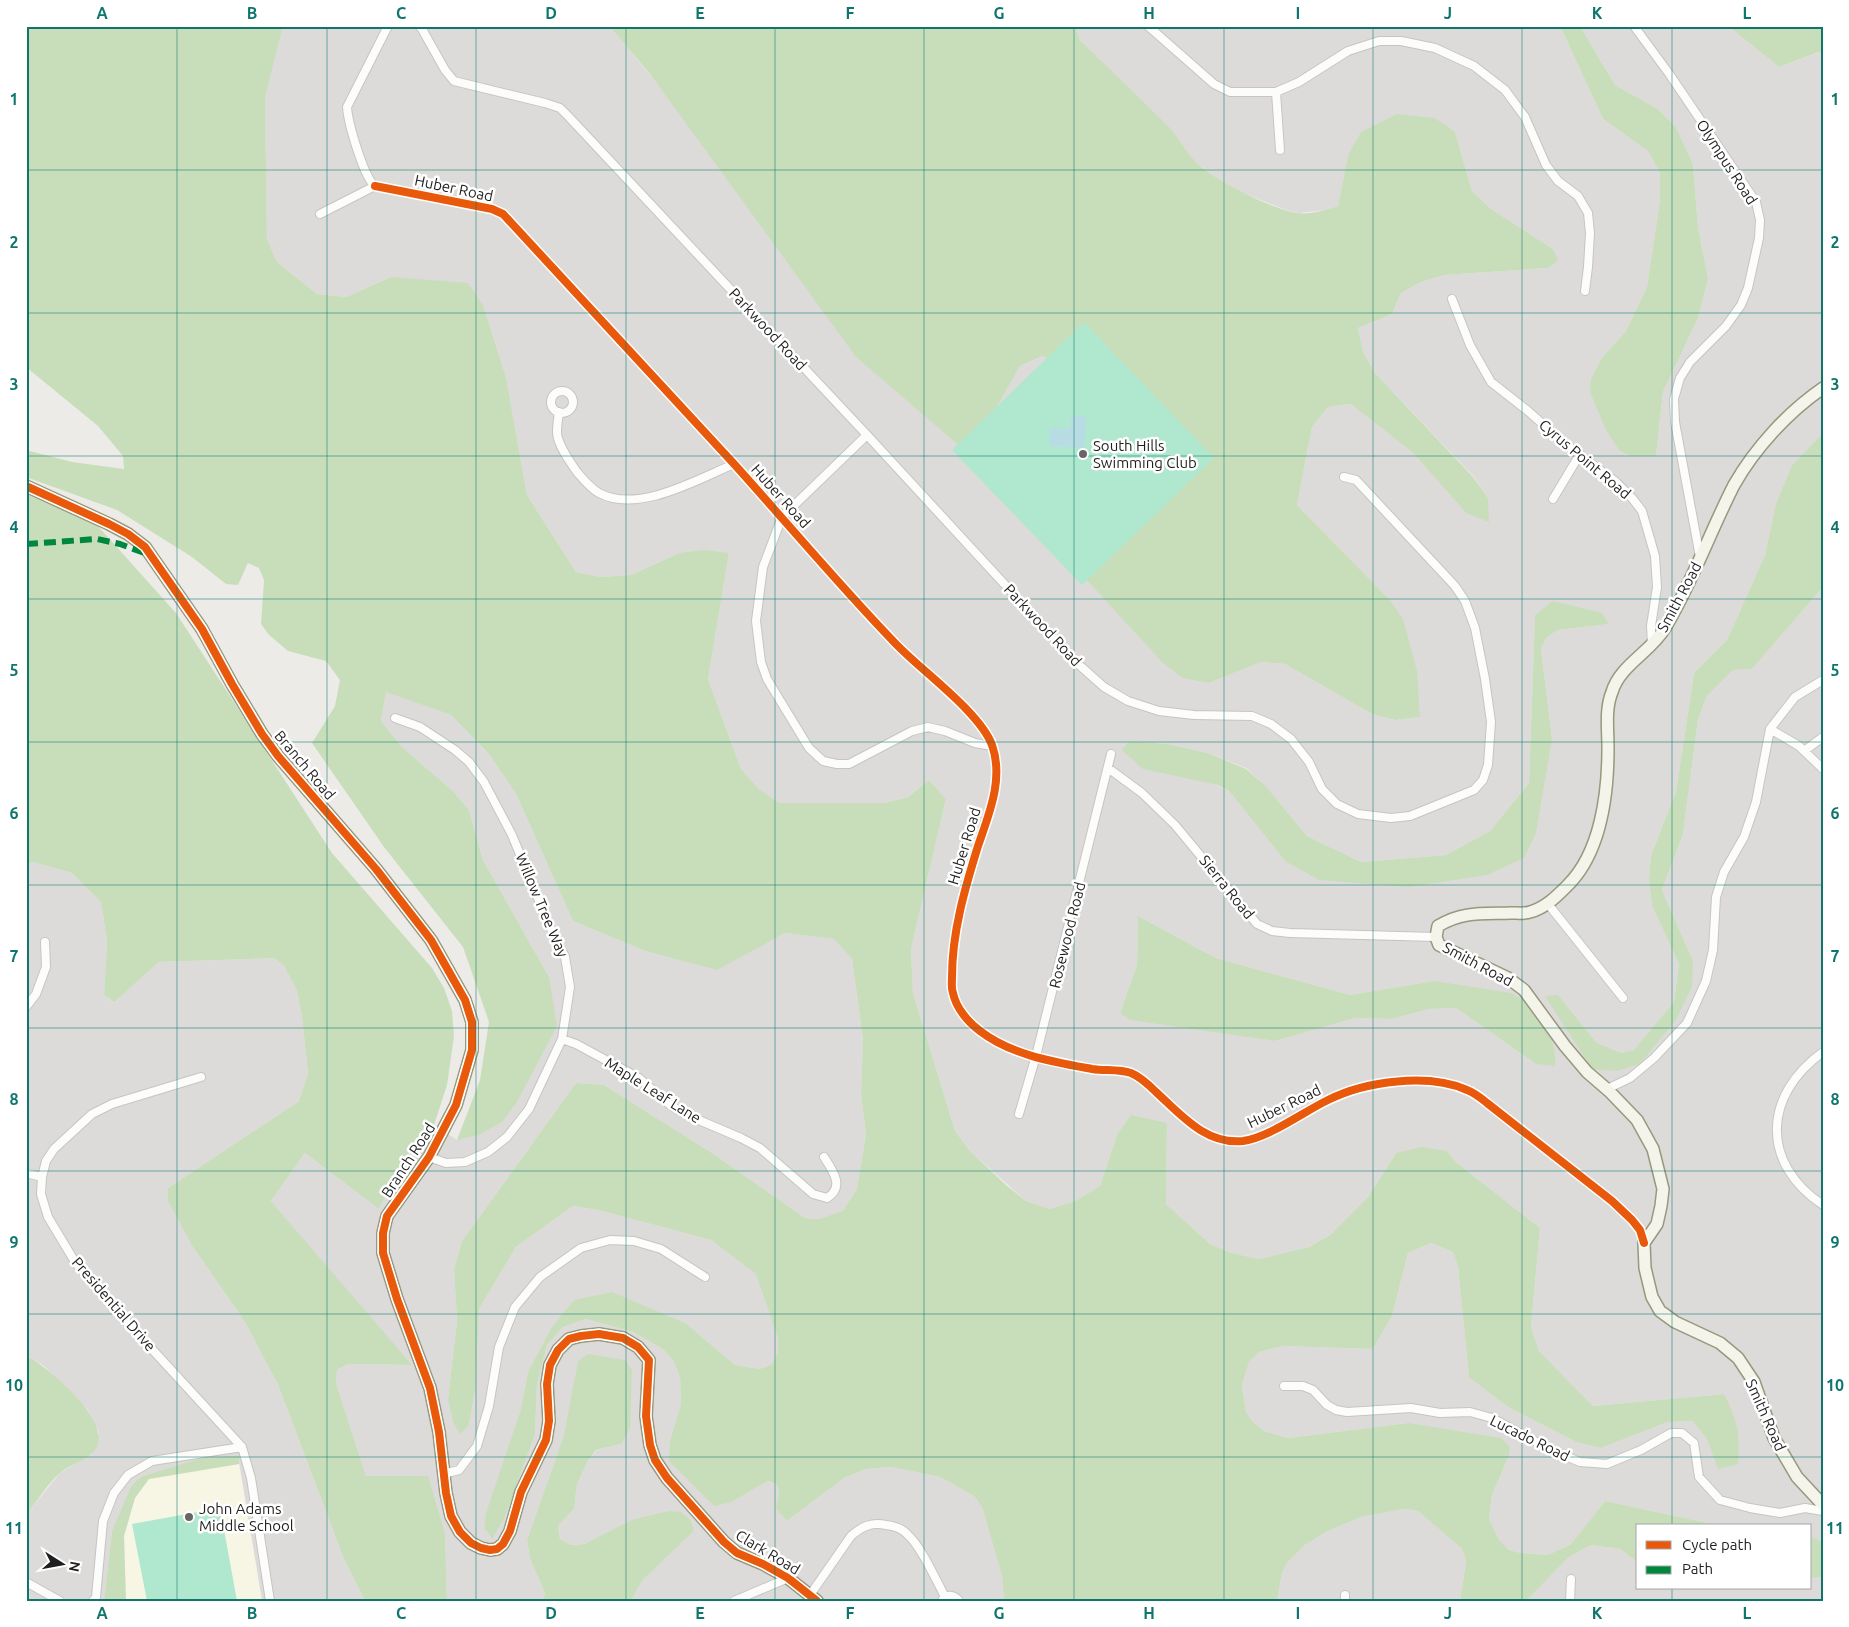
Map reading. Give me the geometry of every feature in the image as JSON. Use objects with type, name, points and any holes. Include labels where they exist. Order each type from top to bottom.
[{"type":"street","points":[[320,214],[375,186],[367,178],[348,118],[347,107],[388,26]]},
{"type":"street","name":"Parkwood Road","points":[[419,26],[445,70],[454,81],[560,108],[1078,663],[1104,687],[1128,700],[1159,711],[1194,715],[1252,716],[1271,724],[1291,739],[1309,762],[1322,789],[1337,804],[1358,814],[1391,818],[1410,816],[1474,790],[1483,780],[1488,765],[1491,722],[1485,679],[1475,628],[1465,601],[1455,586],[1356,480],[1344,477]]},
{"type":"street","points":[[1148,26],[1214,84],[1230,92],[1276,92],[1299,82],[1348,51],[1379,41],[1401,41],[1435,48],[1474,66],[1505,90],[1525,117],[1546,165],[1558,181],[1578,196],[1588,213],[1590,233],[1585,291]]},
{"type":"street","name":"Olympus Road","points":[[1634,26],[1670,75],[1756,202],[1760,220],[1759,238],[1748,288],[1740,305],[1726,326],[1690,362],[1680,378],[1674,399],[1675,422],[1700,558]]},
{"type":"street","points":[[1276,92],[1280,150]]},
{"type":"street","name":"Huber Road","points":[[375,186],[492,209],[503,214],[734,464],[896,645],[970,714],[985,733],[992,746],[996,762],[997,782],[992,805],[964,891],[952,963],[952,993],[963,1016],[981,1032],[1011,1048],[1036,1056],[1097,1070],[1131,1073],[1144,1080],[1207,1136],[1217,1140],[1243,1141],[1260,1136],[1332,1098],[1366,1086],[1404,1081],[1428,1082],[1463,1088],[1474,1093],[1612,1201],[1640,1230],[1644,1243]]},
{"type":"street","name":"Cyrus Point Road","points":[[1452,299],[1470,345],[1491,382],[1616,482],[1642,511],[1656,556],[1657,587],[1651,626],[1652,645]]},
{"type":"street","name":"Smith Road","points":[[1823,388],[1804,400],[1760,447],[1736,483],[1664,630],[1652,645],[1620,676],[1612,690],[1608,709],[1608,750],[1604,803],[1597,834],[1585,861],[1569,884],[1548,904],[1530,912],[1468,914],[1451,918],[1438,926],[1436,937],[1439,945],[1508,978],[1524,990],[1565,1046],[1587,1072],[1607,1089],[1637,1120],[1653,1149],[1663,1189],[1657,1224],[1644,1243],[1648,1283],[1652,1297],[1660,1311],[1674,1322],[1720,1343],[1738,1358],[1754,1382],[1774,1438],[1783,1454],[1797,1477],[1823,1505]]},
{"type":"street","points":[[559,412],[557,433],[567,459],[586,483],[601,494],[626,499],[659,495],[734,464]]},
{"type":"street","points":[[867,435],[782,517],[763,567],[756,621],[761,662],[767,679],[809,748],[823,761],[849,764],[912,731],[928,727],[945,730],[975,743],[992,746]]},
{"type":"street","points":[[1553,499],[1580,454]]},
{"type":"street","name":"Branch Road","points":[[26,486],[109,524],[128,534],[145,547],[202,628],[262,734],[278,756],[376,869],[431,940],[465,1000],[472,1022],[472,1050],[456,1105],[429,1157],[388,1216],[383,1233],[383,1254],[397,1300],[430,1388],[439,1432],[446,1493],[452,1516],[460,1532],[471,1543],[481,1548],[497,1549],[504,1544],[510,1531],[521,1492],[546,1440],[549,1421],[547,1384],[550,1365],[558,1350],[569,1339],[599,1334],[623,1338],[638,1347],[648,1360],[646,1416],[650,1445],[656,1460],[667,1478]]},
{"type":"street","points":[[1607,1089],[1630,1078],[1654,1058],[1687,1023],[1706,981],[1713,950],[1716,897],[1724,872],[1744,837],[1756,802],[1770,729],[1795,697],[1823,680]]},
{"type":"street","name":"Willow Tree Way","points":[[395,718],[420,727],[455,750],[469,762],[484,782],[512,835],[548,925],[565,957],[570,987],[562,1040],[528,1109],[507,1137],[488,1152],[465,1162],[446,1163],[429,1157]]},
{"type":"street","points":[[1770,729],[1804,751],[1823,769]]},
{"type":"street","points":[[1804,751],[1823,736]]},
{"type":"street","name":"Rosewood Road","points":[[1019,1114],[1036,1056],[1111,754]]},
{"type":"street","name":"Sierra Road","points":[[1108,768],[1142,793],[1175,826],[1257,924],[1272,931],[1290,933],[1436,937]]},
{"type":"street","points":[[1548,904],[1623,998]]},
{"type":"street","points":[[26,1007],[36,994],[46,967],[45,942]]},
{"type":"street","name":"Maple Leaf Lane","points":[[562,1040],[576,1044],[639,1078],[670,1105],[760,1148],[813,1194],[827,1198],[834,1194],[837,1186],[834,1173],[824,1157]]},
{"type":"street","points":[[1823,1052],[1802,1069],[1785,1093],[1778,1117],[1777,1131],[1782,1160],[1790,1176],[1808,1196],[1823,1205]]},
{"type":"street","name":"Presidential Drive","points":[[201,1077],[112,1104],[92,1114],[54,1149],[46,1161],[42,1177],[41,1194],[48,1217],[75,1262],[104,1297],[242,1446],[251,1478],[270,1601]]},
{"type":"street","points":[[26,1173],[42,1177]]},
{"type":"street","points":[[443,1474],[459,1470],[477,1446],[489,1406],[499,1347],[515,1307],[540,1277],[581,1248],[610,1240],[634,1241],[661,1249],[704,1277]]},
{"type":"street","name":"Lucado Road","points":[[1284,1386],[1303,1386],[1313,1390],[1336,1410],[1347,1412],[1411,1408],[1440,1413],[1470,1412],[1492,1418],[1551,1450],[1580,1462],[1607,1464],[1641,1450],[1672,1433],[1682,1433],[1694,1443],[1699,1477],[1720,1500],[1750,1508],[1780,1512],[1805,1508],[1823,1511]]},
{"type":"street","points":[[93,1601],[96,1597],[103,1521],[114,1493],[128,1475],[152,1461],[242,1446]]},
{"type":"street","name":"Clark Road","points":[[667,1478],[737,1553],[763,1564],[788,1578],[814,1598]]},
{"type":"street","points":[[814,1598],[851,1536],[860,1528],[869,1524],[881,1524],[895,1526],[908,1534],[917,1545],[943,1599],[953,1596],[959,1601]]},
{"type":"street","points":[[734,1601],[788,1578]]},
{"type":"street","points":[[1570,1601],[1571,1579]]},
{"type":"street","points":[[26,1582],[60,1601]]},
{"type":"shaded area","points":[[283,26],[609,26],[970,455],[1020,366],[1042,356],[1087,375],[1209,683],[1261,662],[1285,664],[1372,714],[1395,720],[1420,717],[1389,599],[1297,505],[1312,427],[1328,407],[1352,404],[1412,452],[1466,513],[1488,498],[1475,478],[1375,373],[1363,352],[1358,328],[1392,314],[1401,293],[1421,282],[1444,275],[1548,268],[1553,249],[1491,209],[1472,191],[1455,132],[1348,155],[1338,206],[1325,210],[1299,213],[1286,210],[1236,190],[1193,160],[1170,129],[1080,40],[1075,26],[1560,26],[1603,119],[1648,151],[1660,173],[1660,200],[1647,287],[1626,331],[1602,358],[1656,456],[1663,392],[1698,318],[1708,279],[1698,227],[1693,164],[1676,127],[1658,109],[1615,85],[1580,26],[1728,26],[1779,67],[1820,52],[1823,53],[1823,433],[1792,465],[1776,503],[1765,555],[1727,640],[1694,673],[1676,792],[1651,855],[1649,880],[1652,906],[1679,964],[1674,1002],[1634,1051],[1622,1053],[1597,1043],[1558,995],[1617,1071],[1676,1020],[1693,961],[1662,890],[1683,834],[1698,720],[1707,696],[1733,670],[1752,669],[1823,587],[1823,1542],[1812,1537],[1812,1524],[1713,1524],[1605,1501],[1571,1544],[1548,1555],[1521,1553],[1509,1550],[1499,1541],[1489,1519],[1492,1495],[1508,1458],[1408,1423],[1288,1438],[1264,1431],[1253,1422],[1246,1412],[1242,1385],[1249,1361],[1259,1352],[1283,1346],[1373,1349],[1392,1316],[1408,1253],[1431,1243],[1453,1252],[1458,1266],[1469,1376],[1508,1407],[1576,1442],[1601,1448],[1668,1422],[1692,1421],[1707,1439],[1724,1394],[1593,1406],[1539,1351],[1531,1327],[1540,1228],[1457,1163],[1447,1151],[1396,1153],[1368,1197],[1330,1235],[1309,1247],[1259,1259],[1232,1253],[1210,1244],[1166,1204],[1167,1124],[1117,1135],[1100,1186],[1075,1201],[1050,1209],[1026,1201],[970,1151],[955,1131],[913,993],[911,949],[946,799],[929,780],[908,797],[884,803],[779,803],[759,789],[741,769],[708,679],[729,553],[679,553],[631,575],[601,577],[576,572],[527,495],[506,377],[483,305],[391,277],[346,297],[317,294],[277,262],[267,239],[265,98]],"holes":[[[1535,615],[1609,624],[1558,630],[1547,637],[1541,648],[1552,739],[1487,875],[1285,861],[1229,791],[1129,741],[1168,744],[1208,753],[1246,768],[1265,785],[1307,836],[1361,862],[1446,855],[1490,831],[1529,783]],[[1138,916],[1216,958],[1350,995],[1434,981],[1536,1064],[1456,1008],[1429,1009],[1392,1019],[1355,1018],[1275,1041],[1120,1013],[1137,965]]]},
{"type":"shaded area","points":[[386,691],[451,715],[489,754],[516,794],[573,921],[645,951],[716,969],[785,933],[835,939],[852,959],[863,1040],[861,1094],[866,1134],[857,1189],[844,1211],[818,1219],[805,1218],[712,1153],[604,1085],[576,1083],[462,1241],[454,1269],[457,1321],[448,1398],[469,1425],[476,1385],[479,1309],[516,1247],[573,1206],[598,1210],[711,1240],[757,1274],[778,1338],[778,1352],[772,1364],[760,1369],[735,1365],[687,1324],[574,1300],[528,1372],[520,1412],[484,1528],[491,1538],[505,1517],[535,1434],[537,1384],[547,1345],[563,1327],[586,1319],[633,1332],[663,1349],[673,1360],[680,1377],[681,1404],[670,1440],[732,1502],[768,1481],[776,1484],[779,1490],[776,1509],[787,1521],[844,1478],[866,1469],[891,1467],[940,1477],[974,1496],[982,1507],[1002,1576],[1004,1601],[631,1601],[642,1581],[694,1531],[691,1520],[681,1513],[631,1520],[584,1544],[571,1545],[560,1539],[558,1526],[574,1509],[577,1484],[588,1461],[597,1450],[621,1444],[578,1362],[563,1438],[527,1540],[530,1559],[545,1593],[543,1601],[447,1601],[445,1534],[366,1476],[336,1383],[337,1370],[348,1364],[411,1365],[271,1201],[305,1153],[379,1209],[413,1143],[434,1125],[457,1140],[549,977],[483,860],[469,810],[453,791],[403,748],[381,721]]},
{"type":"shaded area","points":[[33,862],[72,873],[101,902],[107,942],[104,995],[113,1002],[159,962],[274,958],[284,966],[297,991],[302,1017],[308,1075],[299,1101],[168,1188],[193,1247],[245,1322],[278,1385],[344,1559],[365,1601],[262,1601],[238,1456],[139,1477],[112,1531],[104,1601],[26,1601],[26,1511],[29,1511],[60,1473],[91,1455],[99,1432],[88,1410],[43,1365],[26,1355],[26,864]]},
{"type":"shaded area","name":"John Adams Middle School","points":[[239,1464],[262,1601],[126,1601],[124,1536],[135,1498],[149,1479]]},
{"type":"shaded area","points":[[1405,1509],[1418,1511],[1462,1549],[1466,1561],[1460,1601],[1277,1601],[1282,1573],[1287,1563],[1305,1545],[1328,1531],[1361,1517]]},
{"type":"shaded area","points":[[1591,1545],[1620,1549],[1636,1561],[1636,1590],[1812,1590],[1812,1578],[1823,1577],[1823,1601],[1526,1601],[1569,1557]]},
{"type":"green space","points":[[26,26],[283,26],[265,98],[267,239],[277,262],[317,294],[346,297],[391,277],[468,283],[483,305],[506,377],[527,495],[576,572],[601,577],[631,575],[679,553],[704,550],[729,553],[708,679],[741,769],[759,789],[779,803],[884,803],[908,797],[929,780],[946,799],[911,949],[913,993],[955,1131],[970,1151],[1026,1201],[1050,1209],[1075,1201],[1100,1186],[1117,1135],[1131,1115],[1167,1123],[1166,1204],[1210,1244],[1232,1253],[1259,1259],[1309,1247],[1330,1235],[1368,1197],[1396,1153],[1421,1147],[1447,1151],[1457,1163],[1540,1228],[1531,1327],[1539,1351],[1593,1406],[1724,1394],[1737,1428],[1739,1444],[1738,1464],[1718,1469],[1707,1439],[1692,1421],[1668,1422],[1601,1448],[1576,1442],[1508,1407],[1469,1377],[1458,1266],[1453,1252],[1431,1243],[1408,1253],[1392,1316],[1373,1349],[1283,1346],[1259,1352],[1249,1362],[1242,1385],[1246,1412],[1253,1422],[1264,1431],[1288,1438],[1408,1423],[1501,1438],[1510,1447],[1508,1458],[1492,1495],[1489,1519],[1499,1540],[1509,1550],[1521,1553],[1548,1555],[1571,1544],[1605,1501],[1713,1524],[1636,1524],[1636,1561],[1620,1549],[1591,1545],[1569,1557],[1526,1601],[1460,1601],[1466,1561],[1462,1549],[1418,1511],[1405,1509],[1361,1517],[1328,1531],[1305,1545],[1287,1563],[1282,1573],[1277,1601],[1004,1601],[1002,1576],[982,1507],[974,1496],[940,1477],[891,1467],[866,1469],[844,1478],[787,1521],[776,1509],[779,1490],[776,1484],[768,1481],[732,1502],[714,1506],[669,1461],[670,1440],[681,1404],[680,1377],[673,1360],[663,1349],[633,1332],[586,1319],[563,1327],[547,1345],[537,1384],[535,1434],[505,1517],[492,1539],[484,1528],[486,1513],[520,1412],[528,1372],[552,1327],[574,1300],[612,1292],[687,1324],[735,1365],[760,1369],[772,1364],[778,1352],[778,1338],[756,1274],[711,1240],[598,1210],[573,1206],[516,1247],[479,1309],[476,1385],[469,1425],[460,1434],[453,1422],[448,1398],[457,1321],[454,1269],[462,1241],[576,1083],[604,1085],[712,1153],[805,1218],[818,1219],[843,1211],[857,1189],[866,1134],[861,1094],[863,1040],[852,959],[834,939],[785,933],[717,970],[645,951],[573,921],[516,794],[489,754],[451,715],[386,692],[381,721],[403,748],[453,791],[469,810],[483,860],[549,977],[557,1026],[517,1102],[502,1122],[481,1134],[457,1140],[480,1080],[489,1022],[463,947],[384,847],[312,743],[335,706],[340,680],[326,661],[288,651],[269,635],[261,624],[264,580],[259,568],[248,563],[238,585],[226,584],[192,557],[117,510],[26,477],[26,450],[72,462],[124,469],[123,456],[98,426],[26,367]]},
{"type":"green space","points":[[609,26],[1075,26],[1080,40],[1167,125],[1189,155],[1201,167],[1241,192],[1271,205],[1297,213],[1312,213],[1338,206],[1348,155],[1361,132],[1397,114],[1435,118],[1455,132],[1472,191],[1491,209],[1553,249],[1558,261],[1548,268],[1444,275],[1421,282],[1401,293],[1392,314],[1358,328],[1363,352],[1375,373],[1474,478],[1488,498],[1489,522],[1466,513],[1412,452],[1351,404],[1328,407],[1312,427],[1297,505],[1389,599],[1403,619],[1417,671],[1420,717],[1395,720],[1372,714],[1285,664],[1261,662],[1209,683],[1183,678],[1163,663],[1086,579],[1087,375],[1042,356],[1020,366],[970,455],[856,357],[650,74]]},
{"type":"green space","points":[[1560,26],[1580,26],[1615,85],[1658,109],[1676,127],[1693,164],[1698,227],[1708,279],[1698,318],[1663,392],[1656,456],[1631,456],[1620,451],[1606,430],[1590,392],[1591,379],[1602,358],[1626,331],[1647,287],[1660,200],[1660,173],[1648,151],[1603,119]]},
{"type":"green space","points":[[1728,26],[1823,26],[1823,53],[1819,52],[1779,67]]},
{"type":"green space","name":"South Hills Swimming Club","points":[[1084,322],[1214,458],[1082,585],[952,450]]},
{"type":"green space","points":[[1823,433],[1823,587],[1752,669],[1733,670],[1707,696],[1698,720],[1683,834],[1662,890],[1693,961],[1692,987],[1676,1020],[1640,1064],[1617,1071],[1592,1069],[1545,996],[1558,995],[1597,1043],[1622,1053],[1634,1050],[1674,1002],[1679,964],[1652,906],[1649,880],[1651,855],[1676,792],[1694,673],[1727,640],[1765,555],[1776,503],[1792,465]]},
{"type":"green space","points":[[26,494],[97,525],[176,613],[332,853],[432,968],[444,988],[452,1011],[454,1036],[447,1085],[434,1125],[413,1143],[379,1209],[305,1153],[271,1201],[412,1365],[348,1364],[337,1370],[336,1383],[366,1476],[428,1476],[445,1534],[447,1601],[365,1601],[344,1559],[278,1385],[245,1322],[193,1247],[168,1201],[168,1188],[299,1101],[308,1074],[302,1017],[297,991],[284,966],[274,958],[159,962],[114,1002],[104,995],[107,942],[101,902],[72,873],[33,862],[26,864]]},
{"type":"green space","points":[[1553,601],[1602,613],[1609,624],[1558,630],[1547,637],[1541,648],[1552,739],[1536,833],[1524,858],[1487,875],[1409,887],[1319,880],[1285,861],[1229,791],[1218,785],[1143,769],[1122,750],[1129,741],[1168,744],[1208,753],[1246,769],[1265,785],[1307,836],[1361,862],[1446,855],[1490,831],[1529,783],[1535,615]]},
{"type":"green space","points":[[1138,916],[1216,958],[1350,995],[1434,981],[1511,993],[1530,1006],[1544,1023],[1553,1043],[1555,1066],[1536,1064],[1456,1008],[1429,1009],[1392,1019],[1355,1018],[1275,1041],[1130,1020],[1120,1013],[1137,965]]},
{"type":"green space","points":[[588,1354],[625,1360],[632,1370],[630,1428],[621,1444],[596,1450],[588,1461],[577,1484],[574,1509],[558,1526],[560,1539],[571,1545],[584,1544],[631,1520],[669,1511],[681,1512],[691,1520],[694,1531],[642,1581],[631,1601],[543,1601],[545,1593],[530,1559],[527,1540],[563,1438],[578,1361]]},
{"type":"green space","points":[[26,1355],[48,1370],[74,1394],[86,1408],[99,1435],[94,1451],[56,1477],[29,1511],[26,1511]]},
{"type":"green space","points":[[239,1456],[239,1464],[149,1479],[135,1498],[124,1536],[126,1601],[104,1601],[112,1531],[131,1487],[140,1477],[202,1458]]},
{"type":"green space","points":[[220,1508],[237,1601],[147,1601],[132,1524]]},
{"type":"green space","points":[[1812,1537],[1823,1542],[1823,1577],[1812,1578]]},
{"type":"water","points":[[1071,415],[1086,416],[1084,448],[1049,446],[1050,428],[1070,429]]},
{"type":"marked path","points":[[26,544],[97,539],[120,544],[147,554]]},
{"type":"cycle path","points":[[375,186],[492,209],[503,214],[735,465],[833,577],[905,653],[975,718],[992,745],[995,758],[996,783],[994,796],[960,910],[954,943],[952,991],[963,1014],[976,1027],[992,1039],[1019,1052],[1092,1069],[1131,1073],[1145,1081],[1195,1127],[1217,1138],[1230,1141],[1243,1141],[1264,1135],[1343,1093],[1378,1084],[1416,1081],[1434,1082],[1470,1091],[1612,1201],[1640,1230],[1644,1243]]},
{"type":"cycle path","points":[[26,486],[109,524],[128,534],[145,547],[202,629],[262,734],[278,756],[376,869],[431,940],[465,1000],[472,1022],[472,1050],[456,1105],[429,1157],[387,1216],[383,1233],[383,1253],[397,1299],[430,1388],[439,1432],[446,1493],[451,1516],[460,1532],[471,1543],[481,1548],[497,1549],[503,1544],[510,1531],[521,1492],[546,1440],[549,1421],[547,1384],[550,1365],[558,1350],[569,1339],[581,1336],[599,1334],[623,1338],[638,1347],[649,1360],[646,1416],[650,1445],[655,1460],[667,1478],[724,1542],[737,1553],[763,1564],[788,1578],[817,1601]]},
{"type":"place","name":"South Hills Swimming Club","points":[[1083,454]]},
{"type":"place","name":"John Adams Middle School","points":[[189,1517]]}]
